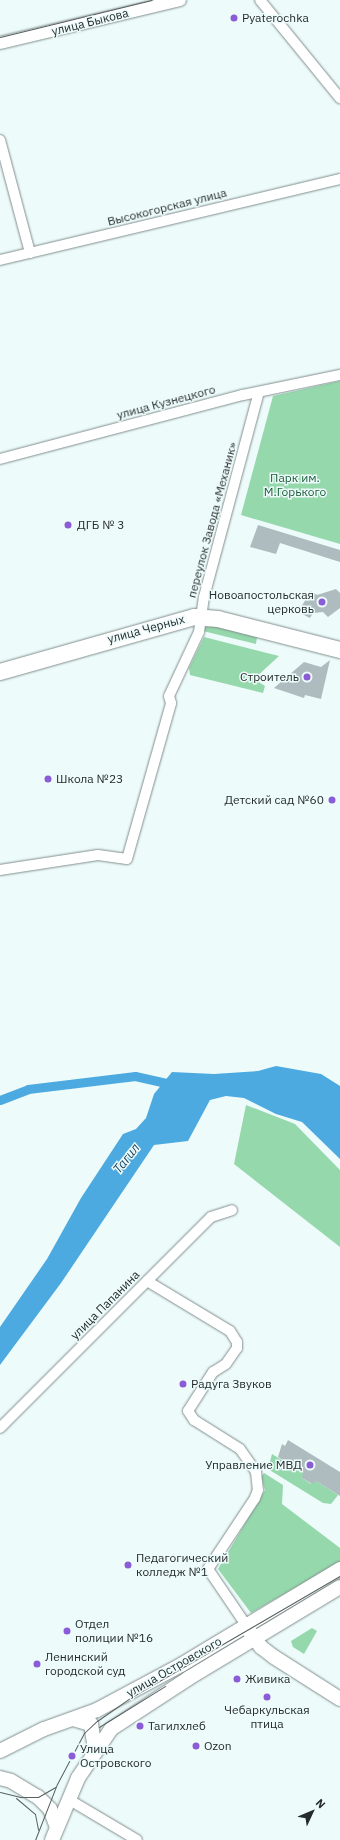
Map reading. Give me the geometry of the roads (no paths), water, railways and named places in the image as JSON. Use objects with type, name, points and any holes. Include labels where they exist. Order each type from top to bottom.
[{"type":"main road","name":"улица Черных","points":[[0,672],[174,620],[202,617],[340,649]]},
{"type":"main road","name":"улица Островского","points":[[0,1751],[72,1719],[97,1710],[246,1625],[340,1569]]},
{"type":"main road","name":"улица Островского","points":[[52,1840],[68,1799],[96,1749],[111,1729],[129,1715],[340,1587]]},
{"type":"main road","points":[[246,1625],[255,1639],[274,1657],[340,1699]]},
{"type":"main road","points":[[72,1719],[91,1724],[96,1749]]},
{"type":"main road","points":[[0,1778],[11,1781],[38,1797],[50,1809],[57,1827]]},
{"type":"street","name":"улица Быкова","points":[[0,43],[180,0]]},
{"type":"street","points":[[260,0],[340,98]]},
{"type":"street","points":[[0,140],[30,253]]},
{"type":"street","name":"Высокогорская улица","points":[[0,260],[340,179]]},
{"type":"street","name":"улица Кузнецкого","points":[[0,459],[259,392],[340,375]]},
{"type":"street","name":"переулок Завода «Механик»","points":[[0,870],[98,855],[126,859],[171,703],[169,696],[199,632],[204,597],[259,392]]},
{"type":"street","name":"улица Папанина","points":[[0,1428],[211,1217],[232,1210]]},
{"type":"street","points":[[147,1281],[230,1331],[237,1342],[237,1348],[226,1364],[213,1372],[188,1411],[194,1420],[247,1455],[256,1472],[258,1490],[255,1498],[208,1569],[246,1625]]},
{"type":"street","points":[[68,1799],[137,1840]]},
{"type":"water","name":"Тагил","points":[[276,1066],[321,1074],[340,1086],[340,1159],[302,1122],[276,1114],[244,1098],[226,1096],[210,1100],[188,1141],[154,1145],[61,1283],[0,1365],[0,1327],[47,1259],[81,1198],[123,1134],[136,1129],[146,1118],[154,1094],[172,1072],[214,1074],[258,1071]]},
{"type":"waterway","points":[[0,1100],[28,1089],[135,1076],[175,1085]]},
{"type":"tram line","points":[[0,37],[152,0]]},
{"type":"tram line","points":[[35,1840],[57,1784],[84,1733],[97,1721],[130,1698],[340,1576]]},
{"type":"tram line","points":[[99,1727],[165,1686]]},
{"type":"tram line","points":[[0,1792],[20,1797],[38,1797],[55,1787]]},
{"type":"tram line","points":[[16,1798],[35,1814],[38,1830]]},
{"type":"place","name":"Pyaterochka","points":[[234,18]]},
{"type":"place","name":"ДГБ № 3","points":[[68,525]]},
{"type":"place","name":"Новоапостольская церковь","points":[[322,602]]},
{"type":"place","name":"Строитель","points":[[307,677]]},
{"type":"place","name":"Школа №23","points":[[48,779]]},
{"type":"place","name":"Детский сад №60","points":[[332,800]]},
{"type":"place","name":"Радуга Звуков","points":[[183,1384]]},
{"type":"place","name":"Управление МВД","points":[[310,1465]]},
{"type":"place","name":"Педагогический колледж №1","points":[[128,1565]]},
{"type":"place","name":"Отдел полиции №16","points":[[67,1631]]},
{"type":"place","name":"Ленинский городской суд","points":[[37,1664]]},
{"type":"place","name":"Живика","points":[[237,1679]]},
{"type":"place","name":"Чебаркульская птица","points":[[267,1697]]},
{"type":"place","name":"Тагилхлеб","points":[[140,1726]]},
{"type":"place","name":"Ozon","points":[[196,1746]]},
{"type":"place","name":"Улица Островского","points":[[72,1756]]},
{"type":"park label","name":"Парк им. М.Горького","points":[[295,485]]}]
